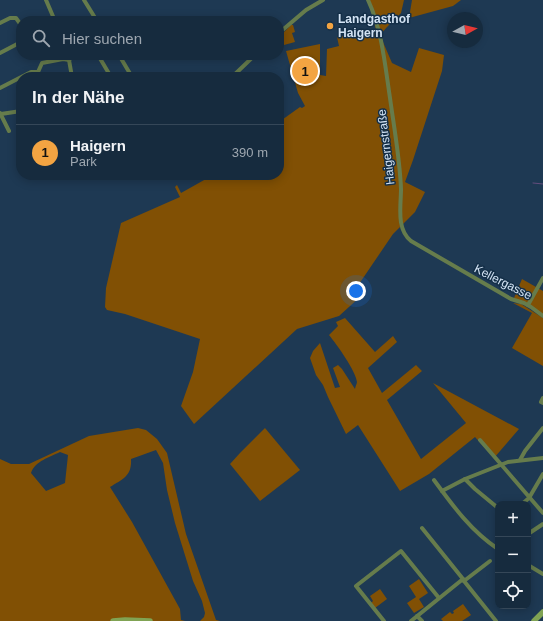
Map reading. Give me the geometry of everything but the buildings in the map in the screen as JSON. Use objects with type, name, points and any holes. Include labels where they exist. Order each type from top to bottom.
[{"type":"main road","points":[[534,621],[543,612]]},
{"type":"main road","points":[[113,621],[150,621]]},
{"type":"street","points":[[46,0],[53,16]]},
{"type":"street","points":[[84,0],[94,16]]},
{"type":"street","points":[[284,28],[306,10],[323,0]]},
{"type":"street","name":"Haigernstraße","points":[[368,0],[383,52],[401,187],[401,221],[403,232],[411,241],[453,266]]},
{"type":"street","points":[[0,23],[10,18],[16,18]]},
{"type":"street","points":[[0,53],[16,45]]},
{"type":"street","points":[[31,72],[38,72],[42,64],[59,60]]},
{"type":"street","points":[[69,60],[71,72]]},
{"type":"street","points":[[101,60],[108,72]]},
{"type":"street","points":[[121,60],[129,72]]},
{"type":"street","points":[[237,72],[249,60]]},
{"type":"street","points":[[0,88],[16,80]]},
{"type":"street","points":[[9,131],[0,114],[16,112]]},
{"type":"street","name":"Kellergasse","points":[[453,266],[511,299],[528,306],[543,316]]},
{"type":"street","points":[[528,306],[543,278]]},
{"type":"street","points":[[520,460],[543,428]]},
{"type":"street","points":[[480,440],[543,513]]},
{"type":"street","points":[[442,491],[500,464],[543,458]]},
{"type":"street","points":[[526,501],[529,498],[543,474]]},
{"type":"street","points":[[466,479],[479,493],[495,506]]},
{"type":"street","points":[[434,480],[459,514],[480,535],[495,547]]},
{"type":"street","points":[[531,532],[543,524]]},
{"type":"street","points":[[422,528],[496,621]]},
{"type":"street","points":[[384,621],[356,586],[401,551],[439,598]]},
{"type":"street","points":[[411,621],[490,560]]},
{"type":"street","points":[[531,567],[543,574]]},
{"type":"street","points":[[417,616],[422,621]]},
{"type":"shaded area","points":[[369,0],[404,0],[401,13],[380,35],[392,63],[411,72],[419,48],[444,55],[442,71],[405,182],[425,192],[415,212],[393,234],[357,287],[360,297],[339,316],[297,329],[194,424],[181,406],[193,372],[200,339],[125,314],[107,310],[105,307],[106,288],[121,223],[180,197],[175,187],[177,185],[181,193],[204,180],[284,180],[284,118],[300,107],[302,108],[305,106],[298,93],[286,51],[320,44],[320,75],[326,76],[327,49],[339,46],[337,37],[376,30]]},
{"type":"shaded area","points":[[412,0],[461,0],[453,6],[409,18]]},
{"type":"shaded area","points":[[291,25],[293,25],[295,32],[292,33],[295,42],[284,45],[284,32]]},
{"type":"shaded area","points":[[522,279],[543,291],[543,316],[514,298]]},
{"type":"shaded area","points":[[513,303],[521,304],[543,318],[543,366],[512,348],[532,313]]},
{"type":"shaded area","points":[[345,318],[375,352],[393,336],[397,342],[368,368],[382,393],[416,365],[422,371],[387,400],[421,459],[466,423],[433,383],[519,429],[494,458],[475,437],[429,474],[400,491],[358,425],[346,434],[323,385],[316,375],[310,358],[313,351],[320,343],[335,388],[340,387],[333,368],[338,365],[355,389],[357,382],[356,377],[341,351],[329,335],[338,326],[336,322]]},
{"type":"shaded area","points":[[138,428],[146,430],[157,439],[167,453],[186,534],[216,620],[220,621],[200,621],[204,617],[205,613],[202,601],[193,581],[175,523],[167,490],[163,463],[156,450],[131,459],[130,469],[126,476],[110,487],[132,522],[180,609],[181,620],[185,621],[0,621],[0,459],[11,464],[29,464],[89,436]],"holes":[[[60,452],[68,455],[65,483],[46,491],[31,473],[33,469],[39,462]]]},
{"type":"shaded area","points":[[265,428],[300,470],[260,501],[230,464]]},
{"type":"shaded area","points":[[419,579],[428,593],[419,599],[424,607],[414,613],[407,603],[416,597],[409,586]]},
{"type":"shaded area","points":[[380,589],[387,599],[375,608],[371,603],[373,601],[370,596]]},
{"type":"shaded area","points":[[463,604],[471,615],[462,621],[443,621],[441,619],[450,612],[452,614],[454,613],[453,611]]},
{"type":"waterway","points":[[533,183],[543,184]]},
{"type":"place","name":"Landgasthof Haigern","points":[[330,26]]},
{"type":"place","name":"Haigern","points":[[305,71]]}]
